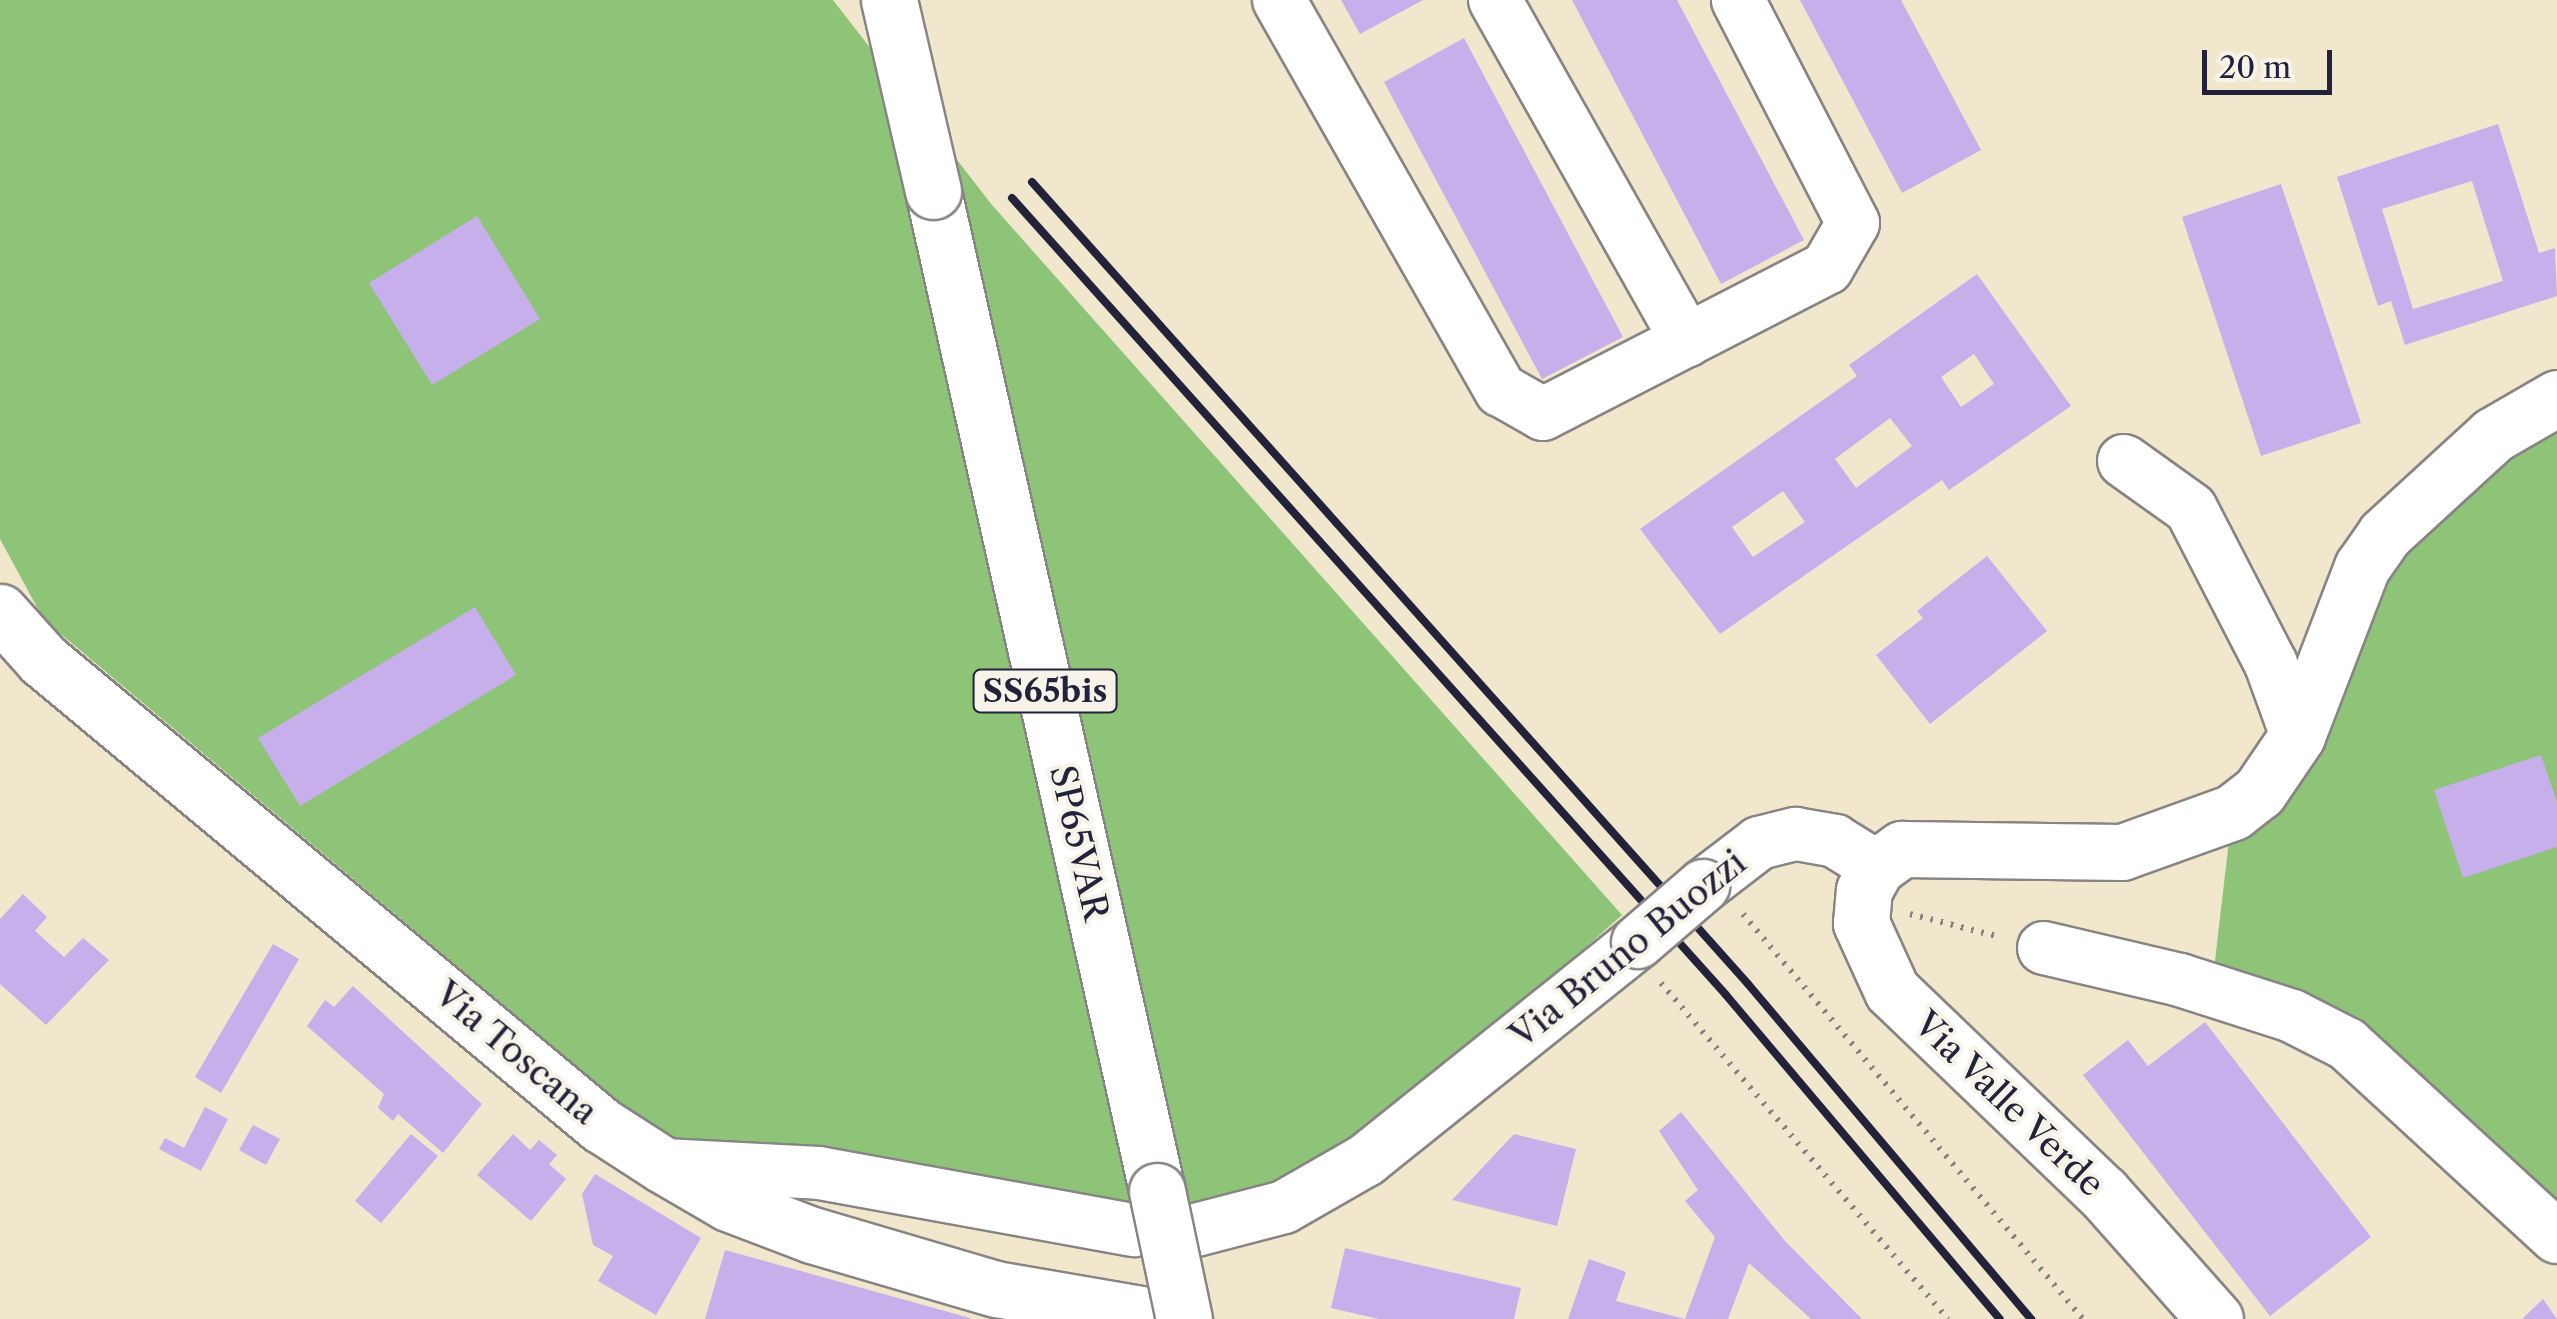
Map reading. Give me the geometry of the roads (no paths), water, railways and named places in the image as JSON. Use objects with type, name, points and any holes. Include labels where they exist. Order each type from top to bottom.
[{"type":"main road","name":"SP65VAR","points":[[889,0],[933,192],[1146,1210],[1153,1317]]},
{"type":"main road","points":[[1869,883],[1902,849],[1934,845],[2122,852],[2205,827],[2259,792],[2297,736],[2362,567],[2384,535],[2493,435],[2557,398]]},
{"type":"main road","name":"Via Toscana","points":[[0,612],[43,660],[601,1125],[663,1165],[728,1203],[812,1236],[996,1290],[1153,1317]]},
{"type":"main road","name":"Via Valle Verde","points":[[1869,883],[1867,942],[1892,990],[2102,1193],[2216,1319]]},
{"type":"street","points":[[1279,0],[1501,390],[1542,414],[1827,268],[1853,224],[1738,0]]},
{"type":"street","points":[[1495,0],[1687,341]]},
{"type":"street","points":[[2124,461],[2191,509],[2271,664],[2297,736]]},
{"type":"street","name":"Via Bruno Buozzi","points":[[1192,1231],[1284,1207],[1366,1160],[1760,843],[1796,834],[1835,840],[1869,883]]},
{"type":"street","points":[[2044,948],[2180,980],[2292,1016],[2346,1044],[2557,1237]]},
{"type":"street","points":[[663,1165],[819,1173],[1146,1210]]},
{"type":"railway","points":[[1032,182],[1748,984],[2031,1319]]},
{"type":"railway","points":[[1012,198],[1726,995],[2000,1319]]}]
